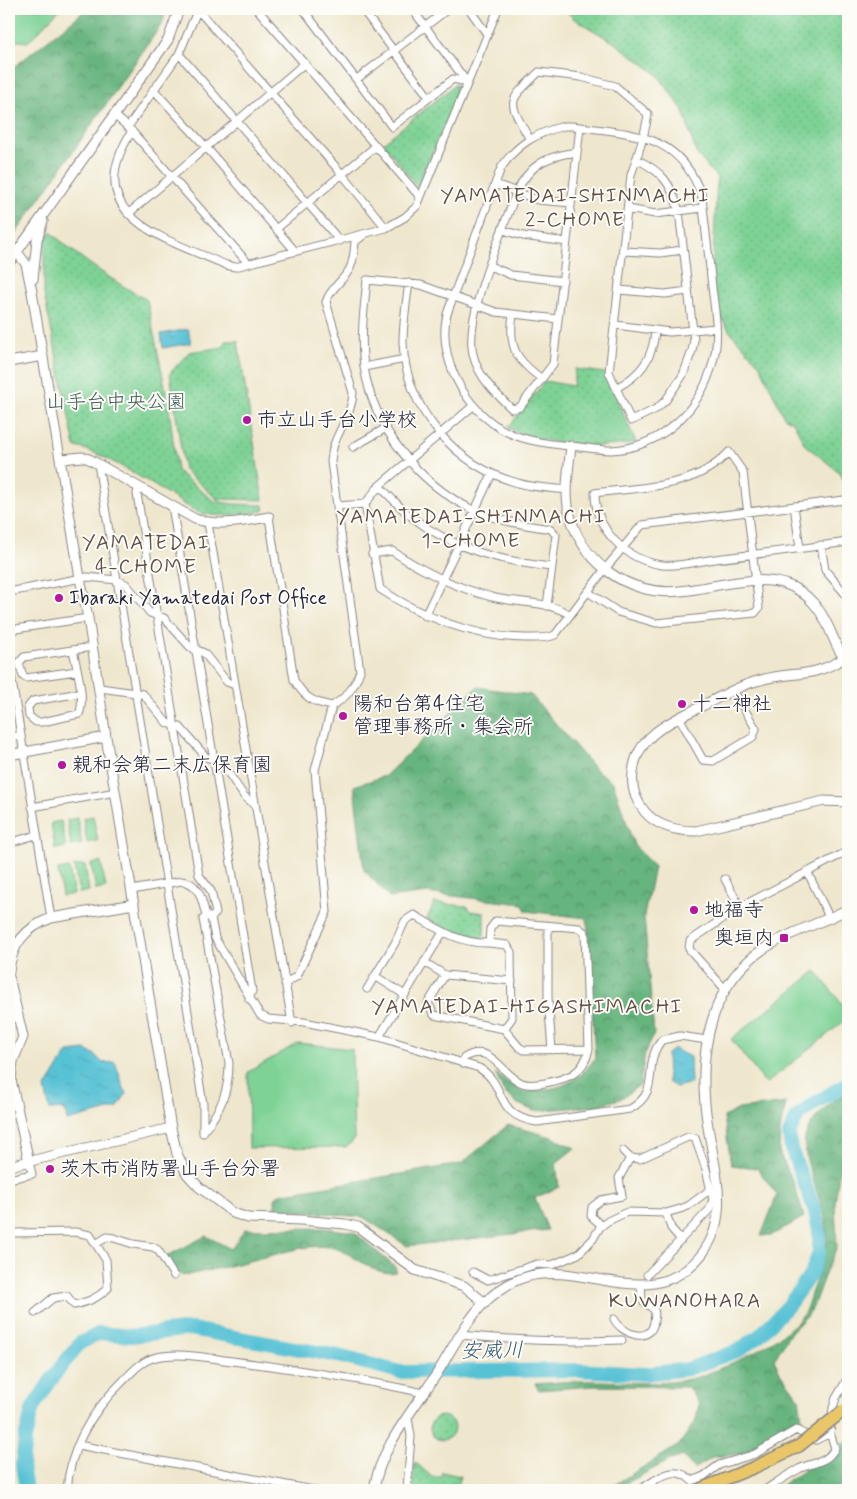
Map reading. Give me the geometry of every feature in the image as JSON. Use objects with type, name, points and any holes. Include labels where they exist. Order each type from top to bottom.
[{"type":"main road","points":[[698,1490],[755,1467],[799,1446],[846,1408]]},
{"type":"street","points":[[9,263],[113,114],[168,40],[179,9]]},
{"type":"street","points":[[386,228],[342,174],[198,9],[179,54],[153,89],[130,129],[123,144],[115,173],[118,198],[128,214],[142,227],[226,265],[235,267],[386,228],[405,217],[417,206],[498,9]]},
{"type":"street","points":[[257,9],[420,197]]},
{"type":"street","points":[[303,9],[392,126],[452,79],[467,82]]},
{"type":"street","points":[[362,9],[429,97]]},
{"type":"street","points":[[412,9],[467,82]]},
{"type":"street","points":[[357,79],[448,9]]},
{"type":"street","points":[[469,9],[488,34]]},
{"type":"street","points":[[179,54],[340,241]]},
{"type":"street","points":[[128,214],[305,63]]},
{"type":"street","points":[[529,138],[512,108],[514,96],[539,72],[581,77],[615,86],[648,114],[645,137],[636,159],[631,175],[616,325],[609,372],[631,421],[656,409],[675,388],[686,368],[692,351],[692,330],[679,211],[671,188],[664,177],[636,159]]},
{"type":"street","points":[[153,89],[206,147],[295,251]]},
{"type":"street","points":[[113,114],[130,129],[248,263]]},
{"type":"street","points":[[564,126],[580,127],[645,137],[668,148],[685,164],[698,186],[703,208],[716,328],[716,352],[708,376],[692,406],[667,431],[641,444],[628,448],[611,450],[571,446],[528,440],[512,435],[486,418],[473,406],[462,390],[451,364],[446,341],[446,319],[453,297],[495,184],[507,158],[529,138],[564,126]]},
{"type":"street","points":[[577,152],[561,154],[540,162],[524,177],[516,193],[471,322],[473,353],[484,379],[492,390],[512,409],[520,407],[553,364],[580,127]]},
{"type":"street","points":[[276,229],[376,146]]},
{"type":"street","points":[[495,184],[538,200],[571,203]]},
{"type":"street","points":[[628,209],[655,214],[703,208]]},
{"type":"street","points":[[32,292],[37,240],[46,212]]},
{"type":"street","points":[[503,230],[523,236],[568,242]]},
{"type":"street","points":[[62,460],[82,457],[98,464],[195,519],[208,523],[223,524],[269,517],[294,680],[303,695],[320,704],[332,706],[344,699],[355,686],[360,671],[331,462],[334,443],[348,418],[353,404],[353,392],[326,302],[334,285],[343,279],[351,268],[355,242],[365,234]]},
{"type":"street","points":[[623,251],[660,253],[684,250]]},
{"type":"street","points":[[17,252],[26,264],[62,460],[80,578],[100,688],[106,737],[171,1128],[178,1160],[199,1187],[233,1213],[248,1218],[310,1221],[358,1227],[415,1270],[464,1286],[485,1303]]},
{"type":"street","points":[[490,266],[511,275],[563,281]]},
{"type":"street","points":[[547,606],[556,535],[551,529],[516,524],[475,510],[452,498],[408,461],[386,428],[369,387],[364,367],[362,342],[367,280],[409,283],[496,312],[558,319]]},
{"type":"street","points":[[409,283],[404,318],[405,359],[414,394],[440,434],[467,459],[492,474],[518,483],[567,490]]},
{"type":"street","points":[[619,290],[665,294],[688,291]]},
{"type":"street","points":[[513,314],[511,340],[515,352],[520,361],[542,379]]},
{"type":"street","points":[[616,325],[655,331],[716,328]]},
{"type":"street","points":[[616,388],[634,377],[646,364],[652,352],[655,331]]},
{"type":"street","points":[[9,362],[43,356]]},
{"type":"street","points":[[364,367],[405,359]]},
{"type":"street","points":[[473,406],[379,486],[365,504],[372,554],[380,589],[425,616],[469,631],[489,635],[548,638],[555,635],[604,569],[642,525],[844,500],[848,512]]},
{"type":"street","points":[[353,447],[386,428]]},
{"type":"street","points":[[571,446],[567,490],[570,514],[585,548],[604,569],[634,587],[664,592],[757,581],[787,584],[813,602],[827,622],[846,659],[816,673],[768,678],[733,690],[679,717],[651,734],[640,748],[633,764],[633,790],[644,811],[661,825],[682,831],[696,831],[824,801],[848,802]]},
{"type":"street","points":[[588,592],[618,612],[656,623],[755,614],[759,608],[757,581],[754,554],[743,472],[728,452],[710,470],[689,480],[595,493],[597,512],[601,521],[622,548],[636,556],[663,565],[754,554],[800,548],[821,546],[848,542]]},
{"type":"street","points":[[98,464],[203,1104],[203,1133],[214,1118],[229,1084],[229,1063],[203,919],[216,913],[211,891],[199,875],[156,615],[137,494],[138,487]]},
{"type":"street","points":[[425,616],[492,474]]},
{"type":"street","points":[[379,486],[413,518],[458,546],[511,562],[551,568]]},
{"type":"street","points":[[337,506],[365,504]]},
{"type":"street","points":[[172,506],[252,991],[250,999]]},
{"type":"street","points":[[794,506],[800,548]]},
{"type":"street","points":[[208,523],[292,1023]]},
{"type":"street","points":[[821,546],[825,570],[848,597]]},
{"type":"street","points":[[372,554],[392,551],[442,580],[494,598],[560,608],[570,615]]},
{"type":"street","points":[[9,592],[80,578],[117,580],[126,584],[150,612],[164,618],[190,647],[204,653],[227,682],[235,685]]},
{"type":"street","points":[[9,630],[88,618]]},
{"type":"street","points":[[77,671],[26,678],[23,676],[19,663],[24,657],[93,647]]},
{"type":"street","points":[[73,650],[80,693],[79,714],[42,722],[36,722],[29,716],[28,707],[33,701],[80,693]]},
{"type":"street","points":[[9,663],[51,918]]},
{"type":"street","points":[[100,688],[143,694],[167,723],[180,727],[206,756],[221,762],[244,796],[255,805]]},
{"type":"street","points":[[679,717],[703,760],[713,761],[753,737],[756,729],[733,690]]},
{"type":"street","points":[[286,984],[297,976],[327,912],[315,770],[332,706]]},
{"type":"street","points":[[9,738],[21,736]]},
{"type":"street","points":[[9,755],[106,737]]},
{"type":"street","points":[[32,807],[116,792]]},
{"type":"street","points":[[9,843],[36,835]]},
{"type":"street","points":[[725,989],[689,949],[690,941],[740,907],[848,851]]},
{"type":"street","points":[[807,871],[830,919]]},
{"type":"street","points":[[726,879],[740,907]]},
{"type":"street","points":[[132,890],[184,881],[193,885],[198,891],[216,938],[261,1016],[292,1023],[304,1022],[379,1037],[464,1064],[487,1073],[508,1110],[517,1116],[537,1122],[555,1121],[630,1109],[645,1098],[649,1091],[653,1056],[662,1040],[680,1036],[706,1040]]},
{"type":"street","points":[[9,972],[12,946],[33,926],[51,918],[134,904]]},
{"type":"street","points":[[473,1272],[488,1280],[537,1264],[610,1283],[641,1284],[659,1281],[678,1274],[695,1262],[708,1245],[716,1226],[716,1200],[705,1098],[706,1040],[712,1019],[725,989],[743,966],[764,948],[848,909]]},
{"type":"street","points":[[367,989],[395,943],[405,921],[414,915],[443,932],[473,944],[507,945],[511,952],[512,1018],[504,1030]]},
{"type":"street","points":[[464,1064],[464,1058],[471,1054],[480,1054],[497,1062],[520,1082],[530,1085],[570,1077],[584,1064],[589,1049],[585,933],[579,928],[496,921],[490,929],[489,943]]},
{"type":"street","points":[[548,926],[548,998],[552,1050]]},
{"type":"street","points":[[379,1037],[443,932]]},
{"type":"street","points":[[424,962],[445,975],[512,982]]},
{"type":"street","points":[[445,975],[428,1003],[434,1015],[504,1030],[524,1050],[589,1049]]},
{"type":"street","points":[[374,976],[405,995]]},
{"type":"street","points":[[9,977],[23,1038],[13,1061],[11,1080],[32,1174],[9,1179]]},
{"type":"street","points":[[9,1166],[171,1128]]},
{"type":"street","points":[[623,1151],[630,1158],[646,1158],[688,1137],[695,1138],[706,1169],[710,1189],[716,1200]]},
{"type":"street","points":[[602,1226],[591,1216],[592,1207],[601,1200],[622,1196],[620,1178],[630,1158]]},
{"type":"street","points":[[374,1490],[376,1474],[385,1454],[461,1334],[485,1303],[512,1282],[552,1269],[578,1254],[593,1239],[602,1226],[627,1212],[666,1213],[688,1206],[710,1189]]},
{"type":"street","points":[[647,1275],[709,1210],[716,1200]]},
{"type":"street","points":[[666,1213],[671,1228],[681,1240]]},
{"type":"street","points":[[9,1230],[12,1233],[75,1232],[90,1235],[106,1260],[108,1288],[88,1302],[74,1305],[67,1296],[53,1298],[34,1313]]},
{"type":"street","points":[[96,1244],[107,1238],[114,1238],[133,1244],[153,1246],[158,1250],[174,1276]]},
{"type":"street","points":[[614,1318],[619,1328],[626,1332],[641,1336],[648,1334],[652,1330],[655,1313],[642,1300],[641,1284]]},
{"type":"street","points":[[461,1334],[511,1341],[575,1342],[622,1340]]},
{"type":"street","points":[[67,1490],[71,1464],[89,1420],[112,1391],[143,1362],[159,1357],[202,1358],[287,1367],[425,1392]]},
{"type":"street","points":[[765,1490],[798,1469],[825,1460],[832,1454],[834,1443],[830,1433],[836,1398],[848,1378]]},
{"type":"street","points":[[407,1490],[411,1436],[408,1418]]},
{"type":"street","points":[[639,1490],[676,1471],[684,1473],[692,1480],[704,1476],[712,1468],[755,1454],[796,1430],[816,1440],[821,1440],[830,1433]]},
{"type":"street","points":[[78,1444],[313,1490]]},
{"type":"green space","points":[[9,9],[60,9],[28,42],[9,40]]},
{"type":"green space","points":[[87,9],[167,9],[162,24],[9,243],[9,71]]},
{"type":"green space","points":[[564,9],[848,9],[848,489],[839,472],[805,445],[794,423],[784,417],[760,365],[730,332],[715,306],[712,282],[717,178],[696,153],[683,110],[657,74],[618,45],[573,18]]},
{"type":"green space","points":[[456,84],[455,102],[417,187],[383,143]]},
{"type":"green space","name":"山手台中央公園","points":[[51,232],[97,269],[147,300],[168,401],[177,471],[214,501],[263,505],[264,511],[222,516],[197,512],[102,456],[75,447],[44,294],[44,251],[46,239]]},
{"type":"green space","points":[[225,341],[238,341],[263,500],[217,499],[184,470],[170,373],[189,352],[224,347]]},
{"type":"green space","points":[[575,369],[605,373],[636,442],[622,445],[589,446],[554,442],[522,434],[508,428],[545,381],[573,386]]},
{"type":"green space","points":[[477,687],[531,695],[596,770],[613,782],[634,845],[654,867],[644,916],[654,1034],[645,1053],[640,1085],[620,1099],[595,1106],[534,1111],[516,1103],[503,1091],[495,1073],[522,1092],[545,1090],[572,1081],[588,1068],[595,1058],[587,918],[526,911],[523,904],[426,893],[390,898],[364,870],[354,786],[385,776]]},
{"type":"green space","points":[[93,816],[98,841],[87,843],[83,818]]},
{"type":"green space","points":[[77,818],[82,844],[71,846],[67,820]]},
{"type":"green space","points":[[61,821],[66,847],[55,849],[51,823]]},
{"type":"green space","points":[[101,862],[106,888],[96,890],[91,864]]},
{"type":"green space","points":[[85,865],[89,891],[79,893],[74,866]]},
{"type":"green space","points":[[69,868],[74,894],[62,896],[58,870]]},
{"type":"green space","points":[[434,903],[467,906],[471,911],[484,913],[484,937],[479,939],[455,933],[427,919]]},
{"type":"green space","points":[[816,971],[848,1012],[848,1018],[766,1084],[731,1039]]},
{"type":"green space","points":[[298,1043],[352,1049],[354,1140],[346,1147],[249,1148],[248,1072]]},
{"type":"green space","points":[[848,1092],[848,1156],[841,1161],[835,1203],[837,1248],[826,1271],[811,1312],[791,1332],[774,1360],[781,1374],[799,1398],[802,1419],[750,1453],[714,1457],[694,1469],[683,1456],[668,1461],[614,1490],[606,1490],[679,1445],[696,1420],[699,1404],[688,1387],[593,1386],[539,1390],[535,1384],[581,1381],[664,1383],[691,1379],[751,1354],[782,1335],[794,1325],[807,1308],[822,1264],[827,1239],[823,1210],[805,1153],[806,1134],[823,1110]]},
{"type":"green space","points":[[786,1103],[780,1130],[779,1152],[794,1184],[804,1217],[772,1235],[761,1236],[777,1195],[757,1168],[731,1165],[724,1117],[739,1109]]},
{"type":"green space","points":[[508,1125],[552,1137],[575,1148],[556,1163],[559,1187],[535,1198],[548,1230],[407,1246],[363,1217],[275,1209],[275,1199],[279,1194],[461,1164]]},
{"type":"green space","points":[[324,1228],[354,1232],[396,1268],[396,1272],[379,1271],[338,1249],[320,1246],[182,1276],[165,1257],[206,1236],[231,1249],[245,1229]]},
{"type":"green space","points":[[442,1416],[451,1419],[454,1428],[451,1437],[442,1440],[433,1437],[430,1428],[433,1419]]},
{"type":"green space","points":[[848,1440],[848,1490],[775,1490]]},
{"type":"green space","points":[[415,1462],[432,1477],[441,1477],[442,1472],[460,1476],[458,1490],[412,1490]]},
{"type":"water","points":[[188,329],[191,343],[163,348],[161,334]]},
{"type":"water","points":[[674,1049],[690,1057],[691,1083],[676,1087],[668,1082],[667,1054]]},
{"type":"water","points":[[85,1050],[94,1054],[103,1063],[115,1062],[126,1094],[117,1108],[67,1121],[65,1109],[50,1110],[45,1089],[68,1052]]},
{"type":"waterway","name":"安威川","points":[[26,1490],[22,1465],[25,1439],[33,1407],[56,1373],[80,1343],[100,1333],[131,1336],[191,1329],[338,1356],[400,1372],[578,1370],[645,1374],[688,1369],[739,1350],[759,1336],[788,1306],[811,1274],[819,1252],[819,1230],[814,1208],[791,1149],[789,1134],[797,1117],[815,1103],[848,1083]]},
{"type":"place","name":"市立山手台小学校","points":[[247,420]]},
{"type":"place","name":"Ibaraki Yamatedai Post Office","points":[[59,598]]},
{"type":"place","name":"十二神社","points":[[682,704]]},
{"type":"place","name":"陽和台第4住宅 管理事務所・集会所","points":[[343,716]]},
{"type":"place","name":"親和会第二末広保育園","points":[[62,765]]},
{"type":"place","name":"地福寺","points":[[694,910]]},
{"type":"place","name":"奥垣内","points":[[784,938]]},
{"type":"place","name":"茨木市消防署山手台分署","points":[[50,1169]]},
{"type":"district","name":"YAMATEDAI-SHINMACHI 2-CHOME","points":[[575,208]]},
{"type":"district","name":"YAMATEDAI-SHINMACHI 1-CHOME","points":[[471,529]]},
{"type":"district","name":"YAMATEDAI 4-CHOME","points":[[146,555]]},
{"type":"district","name":"YAMATEDAI-HIGASHIMACHI","points":[[527,1007]]},
{"type":"district","name":"KUWANOHARA","points":[[685,1301]]}]
